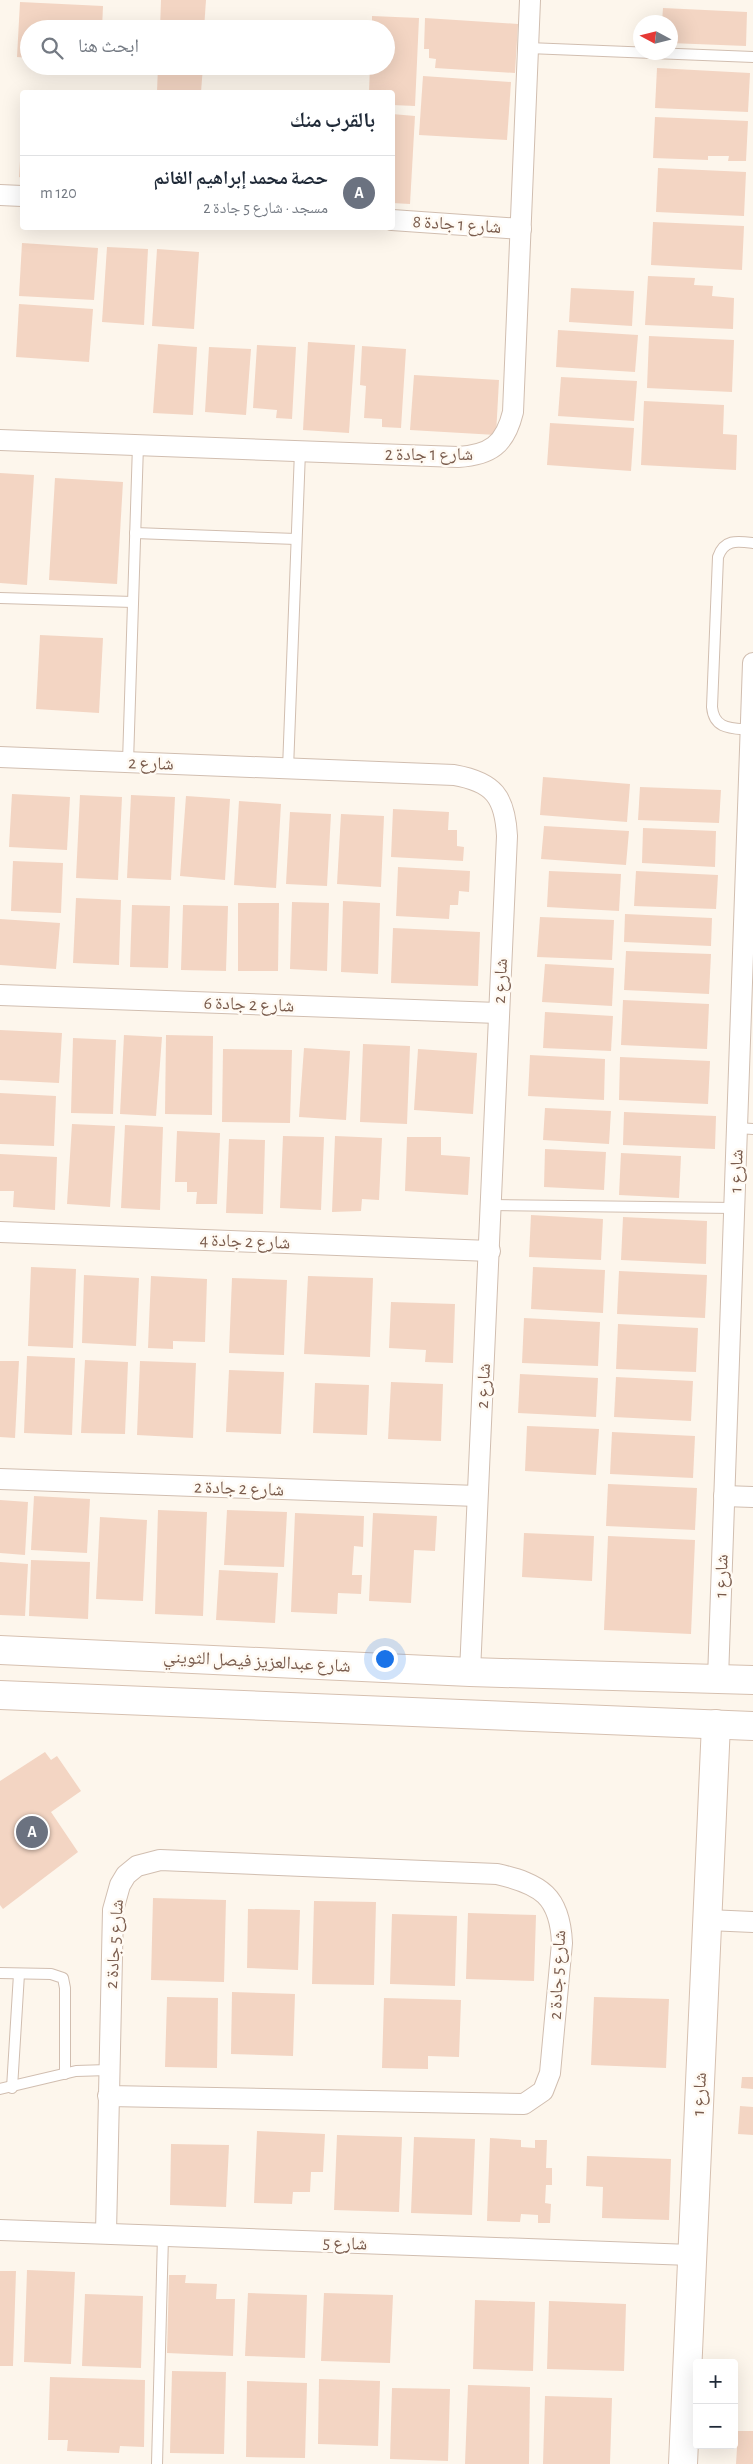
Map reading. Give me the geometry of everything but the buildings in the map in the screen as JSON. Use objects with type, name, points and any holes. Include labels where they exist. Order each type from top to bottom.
[{"type":"street","name":"شارع 1 جادة 2","points":[[0,440],[458,457],[477,455],[499,444],[510,425],[513,412],[530,0]]},
{"type":"street","points":[[0,195],[20,196]]},
{"type":"street","name":"شارع 1 جادة 8","points":[[395,220],[521,228]]},
{"type":"street","name":"شارع 1","points":[[718,1679],[734,1208],[745,1128],[753,663]]},
{"type":"street","name":"شارع 2","points":[[0,757],[454,776],[485,785],[498,796],[506,816],[507,836],[470,1672]]},
{"type":"street","name":"شارع 2 جادة 6","points":[[0,995],[498,1013]]},
{"type":"street","name":"شارع 2 جادة 4","points":[[0,1232],[490,1251]]},
{"type":"street","name":"شارع 2 جادة 2","points":[[0,1479],[478,1496]]},
{"type":"street","points":[[724,1496],[753,1497]]},
{"type":"street","name":"شارع عبدالعزيز فيصل الثويني","points":[[0,1650],[216,1658],[470,1672],[753,1680]]},
{"type":"street","points":[[150,1700],[163,1693],[169,1679],[167,1669],[161,1660],[152,1656]]},
{"type":"street","points":[[215,1702],[207,1695],[203,1685],[203,1675],[208,1665],[216,1658]]},
{"type":"street","points":[[0,1695],[215,1702],[753,1726]]},
{"type":"street","name":"شارع 1","points":[[683,2464],[716,1724]]},
{"type":"street","name":"شارع 5 جادة 2","points":[[106,2233],[108,2070],[113,1910],[120,1885],[126,1875],[137,1866],[160,1860],[497,1874],[531,1884],[541,1890],[557,1910],[561,1922],[562,1943],[550,2073],[543,2091],[524,2104],[108,2096]]},
{"type":"street","points":[[708,1920],[753,1922]]},
{"type":"street","name":"شارع 5","points":[[0,2230],[691,2255]]},
{"type":"lane","points":[[528,48],[753,57]]},
{"type":"lane","points":[[128,762],[138,445]]},
{"type":"lane","points":[[288,769],[300,451]]},
{"type":"lane","points":[[135,533],[296,539]]},
{"type":"lane","points":[[751,730],[719,724],[713,718],[712,707],[718,557],[721,548],[727,543],[735,541],[753,543]]},
{"type":"lane","points":[[0,598],[133,602]]},
{"type":"lane","points":[[492,1205],[734,1208]]},
{"type":"lane","points":[[0,1973],[51,1974],[63,1978],[65,1988],[65,2074]]},
{"type":"lane","points":[[12,2088],[19,1974]]},
{"type":"lane","points":[[0,2090],[87,2069],[108,2070]]},
{"type":"lane","points":[[157,2464],[163,2236]]},
{"type":"place","name":"حصة محمد إبراهيم الغانم","points":[[32,1832]]}]
